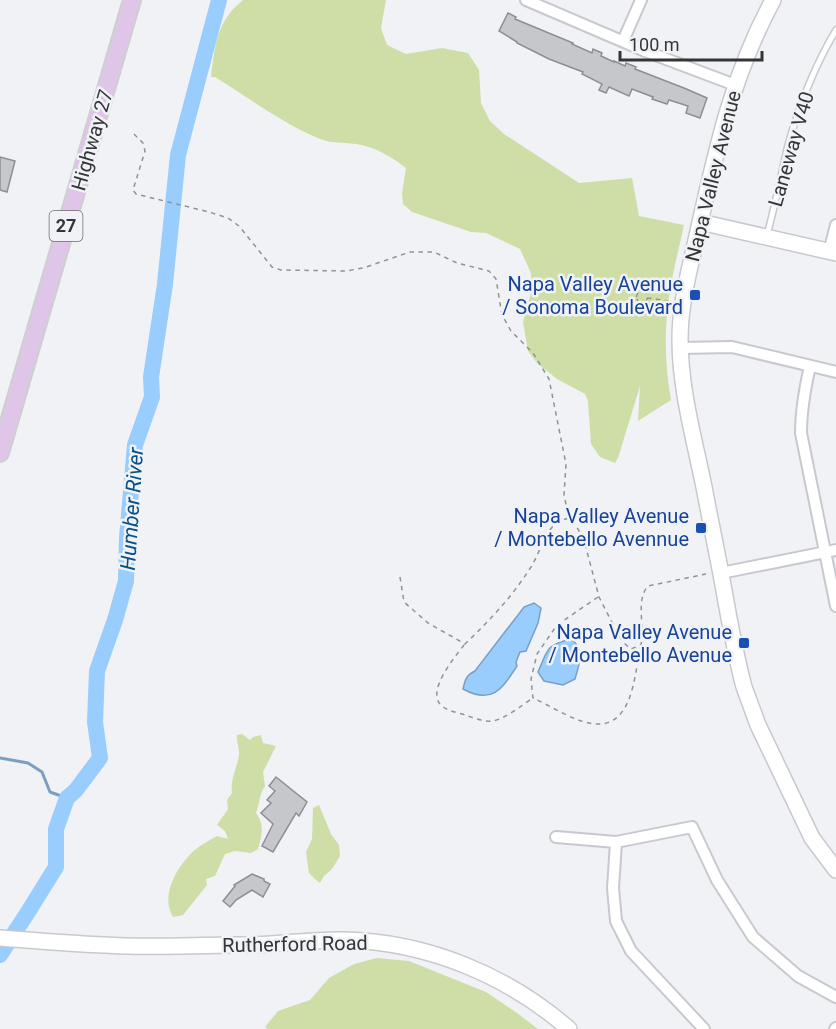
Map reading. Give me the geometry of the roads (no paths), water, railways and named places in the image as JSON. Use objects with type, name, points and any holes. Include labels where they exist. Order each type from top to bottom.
[{"type":"main road","name":"Highway 27","points":[[0,453],[132,0]]},
{"type":"street","points":[[526,0],[645,51],[735,85]]},
{"type":"street","points":[[623,41],[641,0]]},
{"type":"street","name":"Napa Valley Avenue","points":[[773,0],[735,85],[719,139],[683,303],[680,348],[682,377],[713,573],[741,677],[752,710],[812,837],[836,870]]},
{"type":"street","points":[[700,222],[833,253],[836,225]]},
{"type":"street","points":[[680,348],[732,347],[836,372]]},
{"type":"street","points":[[810,366],[803,402],[801,433],[830,551],[836,606]]},
{"type":"street","points":[[713,573],[830,551]]},
{"type":"street","points":[[556,837],[616,842],[692,827],[717,880],[753,937],[798,976],[836,997]]},
{"type":"street","points":[[616,842],[613,888],[616,921],[631,951],[704,1029]]},
{"type":"street","name":"Rutherford Road","points":[[0,938],[126,946],[249,945],[346,940],[391,945],[438,956],[489,976],[534,1002],[569,1029]]},
{"type":"lane","name":"Laneway V40","points":[[767,237],[794,126],[812,77],[836,30]]},
{"type":"water","points":[[534,603],[541,608],[538,623],[526,651],[520,652],[516,662],[517,666],[506,682],[489,695],[473,694],[463,689],[465,680],[475,671],[524,607]]},
{"type":"water","points":[[571,639],[576,643],[580,653],[575,679],[563,685],[544,681],[538,672],[546,653],[557,643]]},
{"type":"waterway","name":"Humber River","points":[[0,955],[56,867],[56,829],[67,798],[76,790],[100,758],[95,722],[97,671],[126,581],[127,538],[135,445],[152,397],[151,377],[165,284],[178,155],[219,0]]},
{"type":"waterway","points":[[0,758],[28,763],[42,772],[50,792],[67,798]]},
{"type":"place","name":"Napa Valley Avenue / Sonoma Boulevard","points":[[695,295]]},
{"type":"place","name":"Napa Valley Avenue / Montebello Avennue","points":[[701,528]]},
{"type":"place","name":"Napa Valley Avenue / Montebello Avenue","points":[[744,643]]}]
